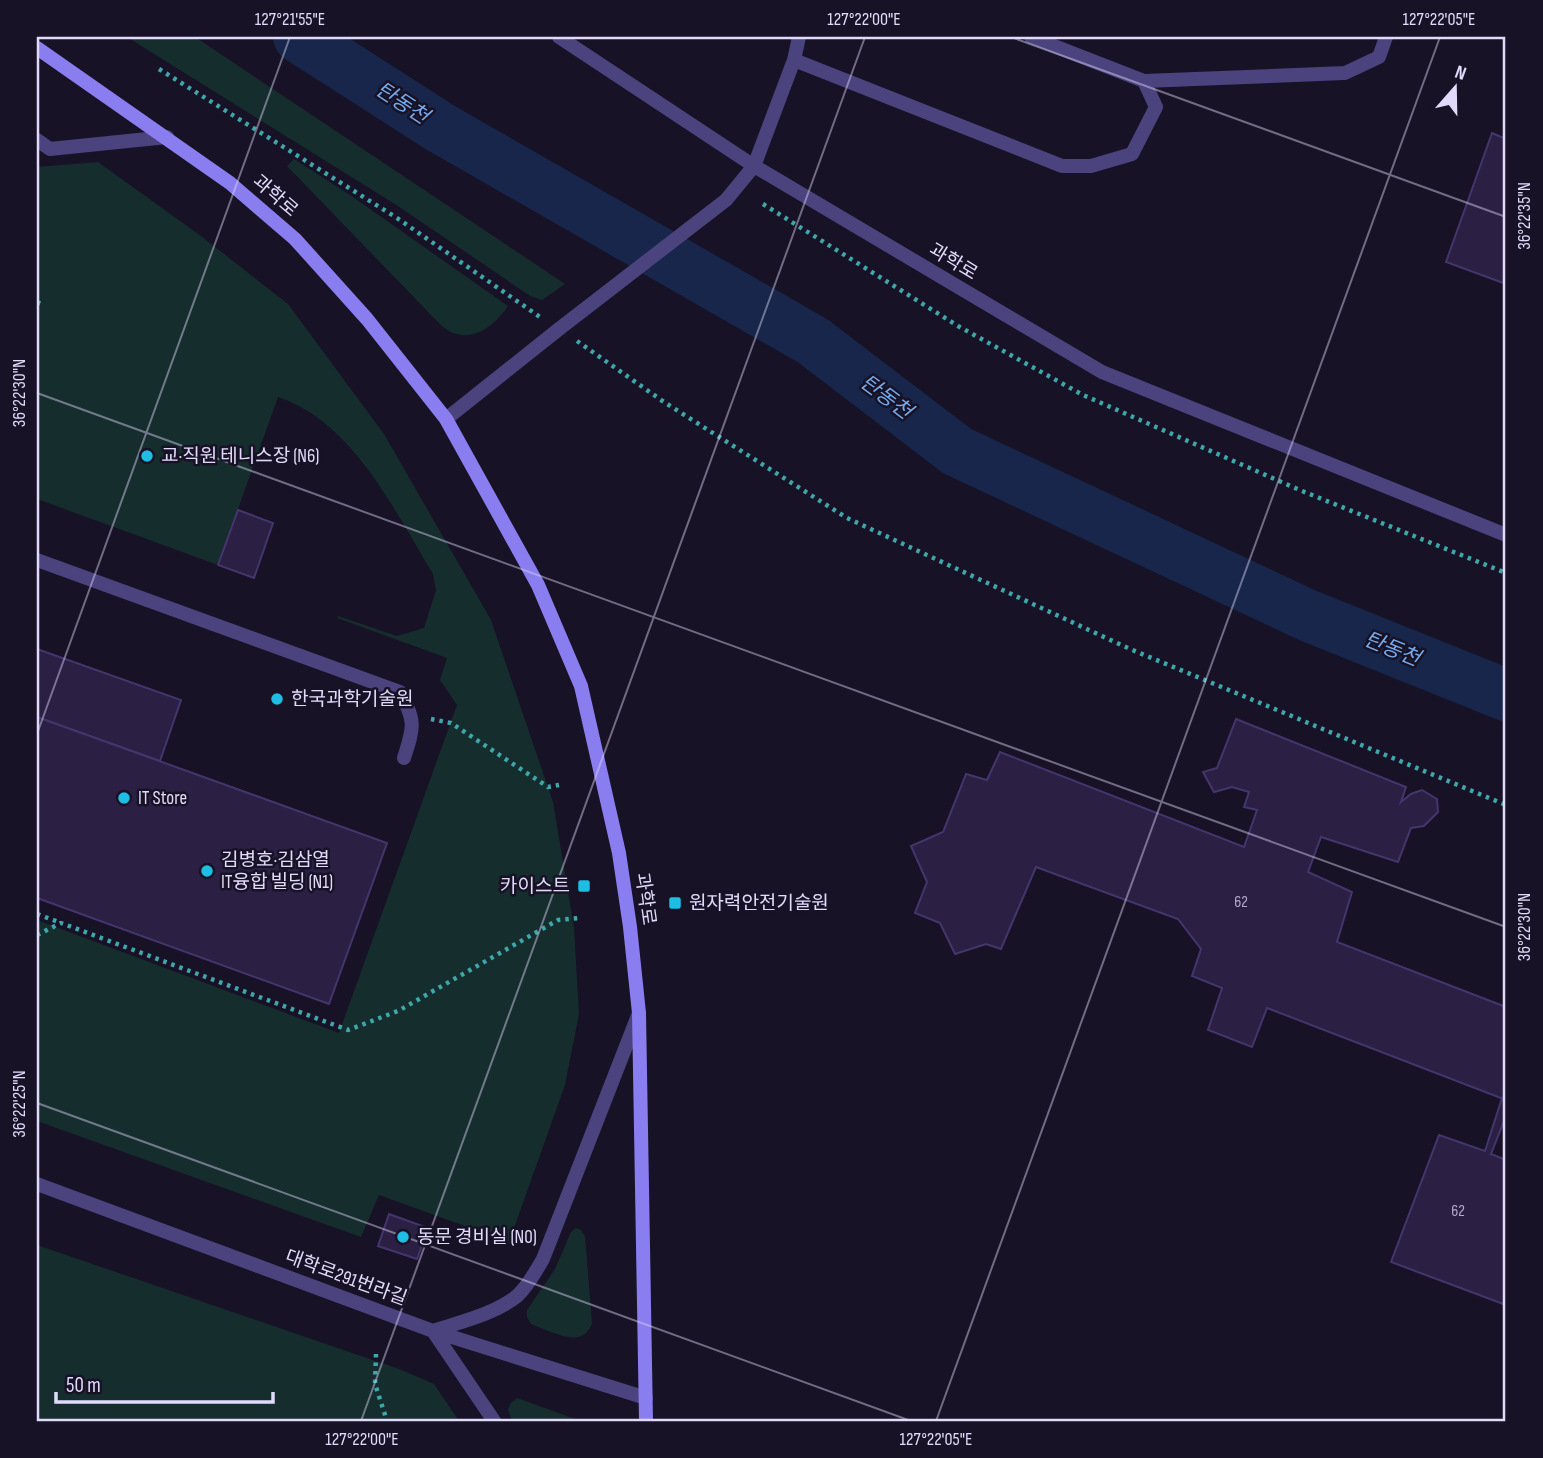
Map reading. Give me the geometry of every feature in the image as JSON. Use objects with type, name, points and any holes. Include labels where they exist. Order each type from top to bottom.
[{"type":"main road","name":"과학로","points":[[37,48],[230,183],[295,239],[367,320],[446,419],[538,585],[581,686],[619,853],[630,927],[639,1013],[646,1421]]},
{"type":"street","name":"과학로","points":[[559,37],[754,166],[1102,372],[1506,535]]},
{"type":"street","points":[[446,419],[726,201],[754,166],[794,60],[799,37]]},
{"type":"street","points":[[1031,37],[1143,81],[1345,73],[1379,57],[1386,37]]},
{"type":"street","points":[[794,60],[1062,166],[1091,166],[1132,154],[1157,107],[1143,81]]},
{"type":"street","points":[[37,140],[50,149],[167,137]]},
{"type":"street","points":[[37,560],[400,692],[413,715],[411,737],[404,758]]},
{"type":"street","points":[[494,1421],[433,1331],[489,1311],[516,1296],[533,1277],[543,1259],[639,1013]]},
{"type":"street","name":"대학로291번라길","points":[[37,1184],[433,1331],[646,1398]]},
{"type":"path","points":[[159,69],[387,211],[525,307]]},
{"type":"path","points":[[586,347],[664,402],[848,518],[1130,649],[1506,805]]},
{"type":"path","points":[[413,715],[451,723],[548,787],[559,785]]},
{"type":"path","points":[[37,914],[348,1030],[398,1011],[558,920],[580,918]]},
{"type":"path","points":[[37,935],[61,923]]},
{"type":"path","points":[[376,1354],[375,1384],[387,1421]]},
{"type":"green space","points":[[127,37],[195,37],[565,284],[542,300],[530,296],[398,206]]},
{"type":"green space","points":[[294,159],[508,306],[491,325],[477,333],[461,335],[447,330],[287,166]]},
{"type":"green space","points":[[98,162],[201,236],[288,304],[384,434],[491,620],[553,802],[574,928],[579,1014],[565,1085],[509,1242],[379,1195],[361,1237],[37,1121],[37,920],[339,1033],[457,705],[440,680],[447,658],[337,618],[338,616],[397,636],[424,628],[436,590],[433,574],[369,471],[350,447],[305,409],[278,397],[218,565],[37,499],[37,167]]},
{"type":"green space","points":[[576,1228],[585,1236],[592,1323],[588,1331],[581,1336],[566,1337],[531,1324],[527,1310],[555,1269],[571,1232]]},
{"type":"green space","points":[[37,1245],[399,1369],[434,1384],[459,1421],[37,1421]]},
{"type":"green space","points":[[517,1398],[579,1421],[512,1421],[508,1410]]},
{"type":"building","points":[[1492,133],[1506,139],[1506,284],[1446,262]]},
{"type":"building","points":[[238,510],[273,523],[254,578],[218,565]]},
{"type":"building","points":[[37,649],[181,700],[160,761],[37,717]]},
{"type":"building","name":"김병호·김삼열 IT융합 빌딩 (N1)","points":[[37,717],[387,843],[329,1004],[37,898]]},
{"type":"building","points":[[1236,719],[1406,787],[1401,802],[1422,790],[1437,799],[1438,812],[1424,826],[1411,828],[1398,862],[1321,837],[1308,872],[1352,892],[1337,942],[1506,1007],[1506,1100],[1267,1008],[1252,1047],[1208,1030],[1222,988],[1192,976],[1201,949],[1178,919],[1036,867],[1001,949],[986,944],[955,954],[940,923],[915,913],[927,882],[911,846],[943,832],[966,774],[987,780],[1000,752],[1244,847],[1257,810],[1244,807],[1249,792],[1232,787],[1214,792],[1203,772],[1217,768]]},
{"type":"building","points":[[1502,1098],[1506,1100],[1506,1116],[1491,1154],[1506,1160],[1506,1305],[1391,1262],[1439,1135],[1485,1151]]},
{"type":"building","name":"동문 경비실 (N0)","points":[[389,1214],[428,1228],[417,1259],[378,1246]]},
{"type":"waterway","name":"탄동천","points":[[299,37],[441,128],[813,341],[957,451],[1309,616],[1506,695]]},
{"type":"place","name":"교·직원 테니스장 (N6)","points":[[147,456]]},
{"type":"place","name":"한국과학기술원","points":[[277,699]]},
{"type":"place","name":"IT Store","points":[[124,798]]},
{"type":"place","name":"김병호·김삼열 IT융합 빌딩 (N1)","points":[[207,871]]},
{"type":"place","name":"카이스트","points":[[584,886]]},
{"type":"place","name":"원자력안전기술원","points":[[675,903]]},
{"type":"place","name":"동문 경비실 (N0)","points":[[403,1237]]}]
